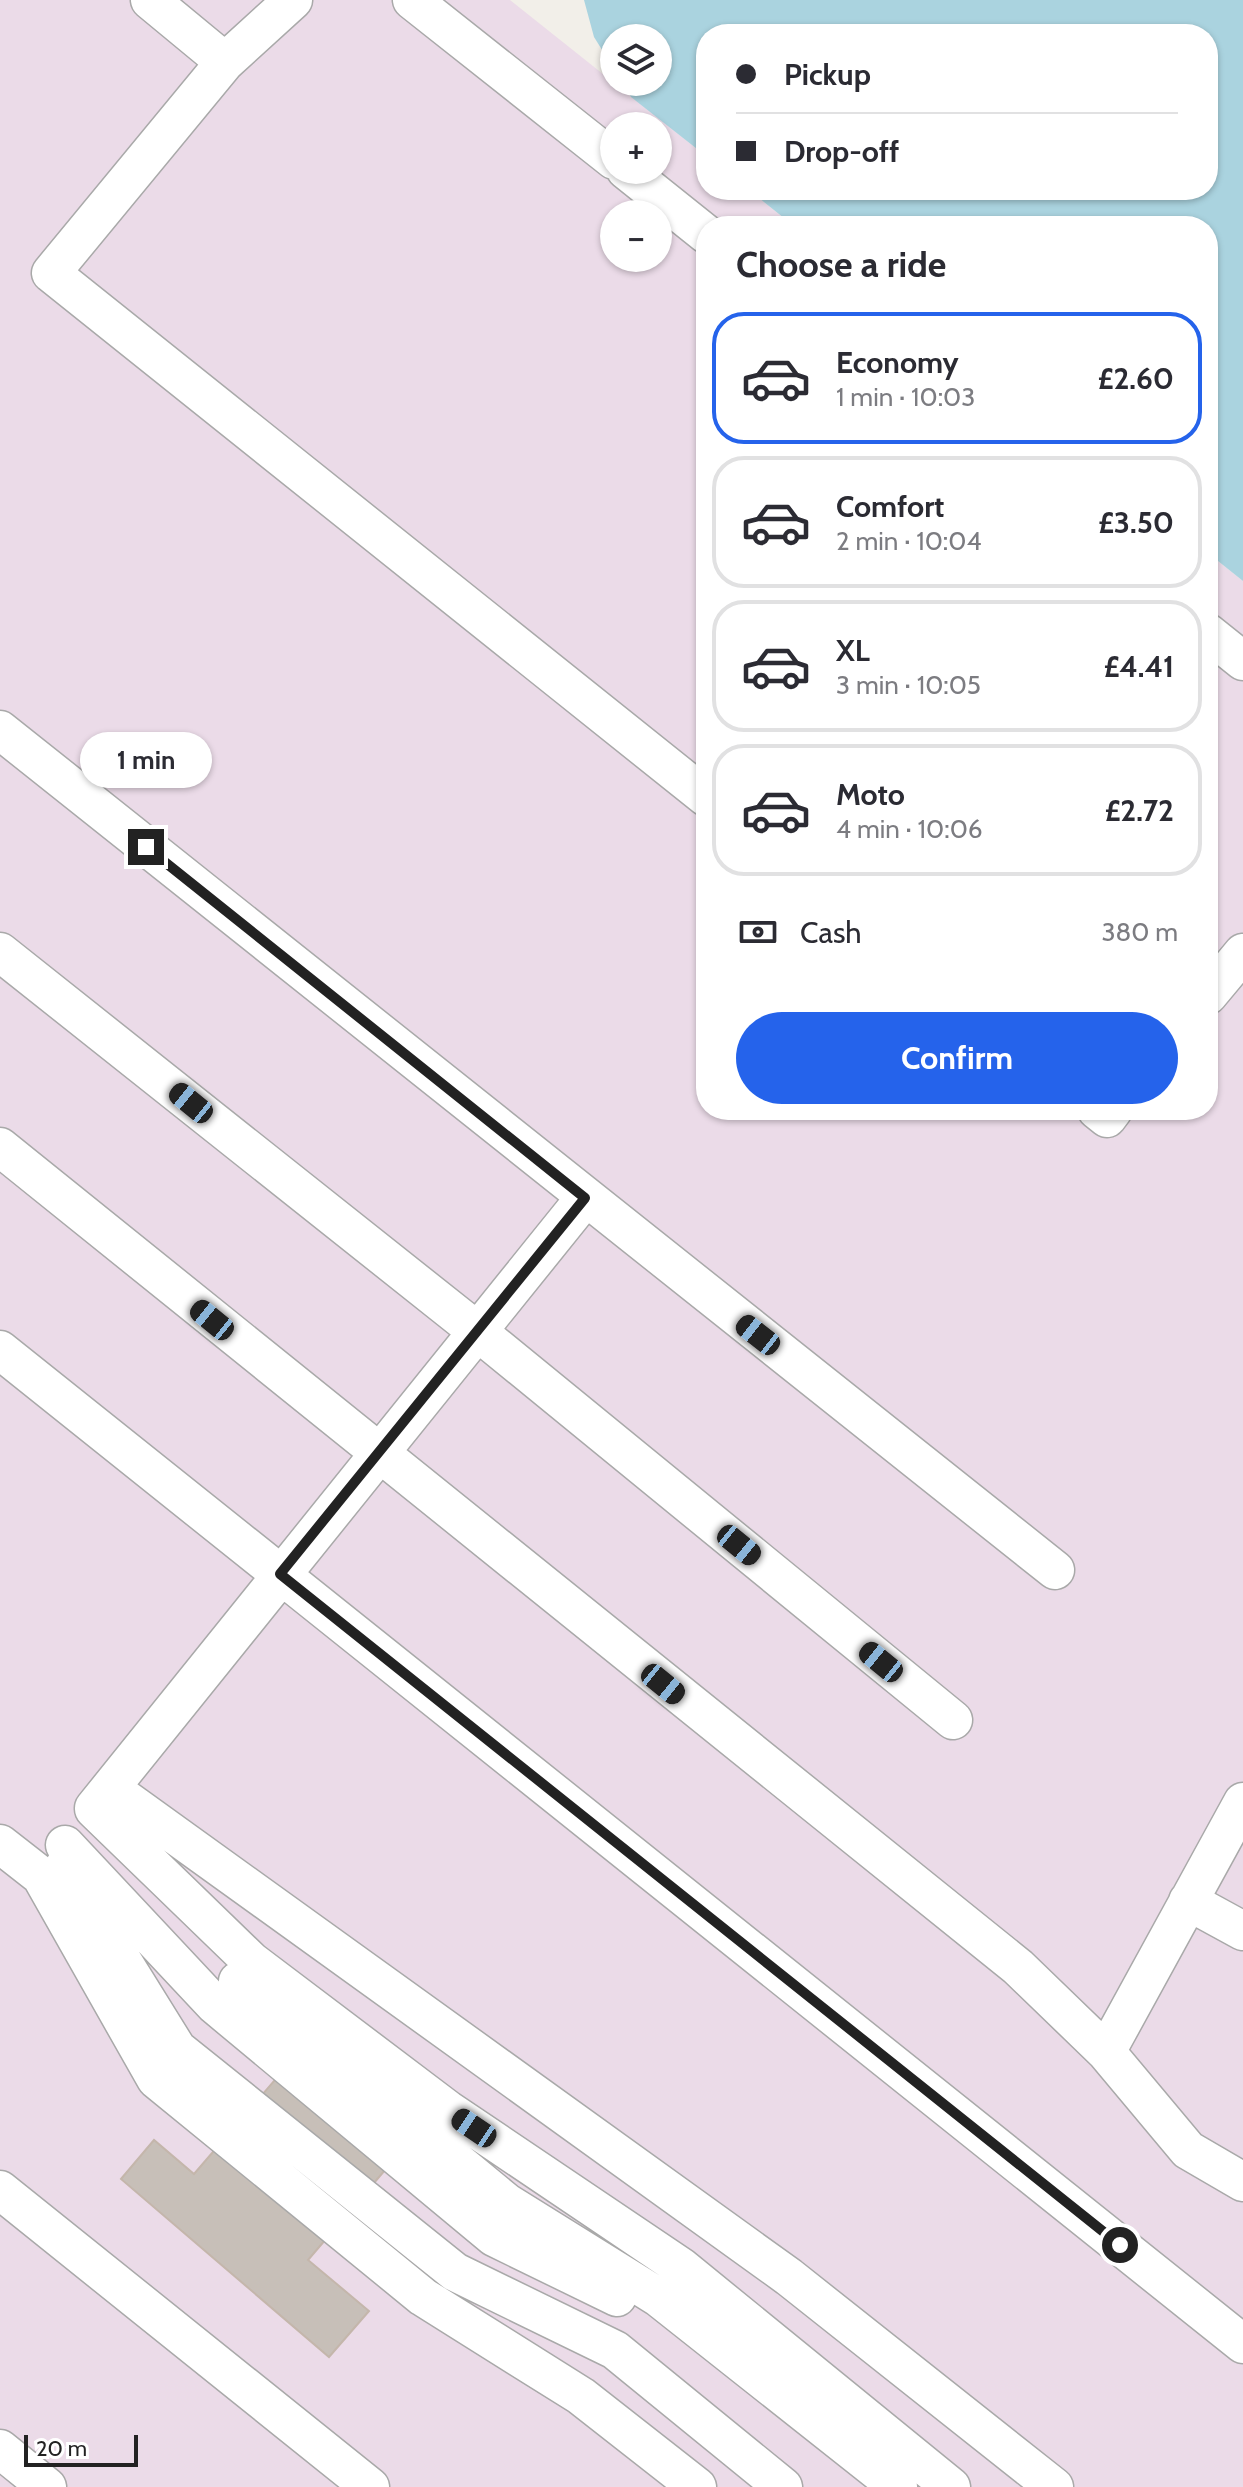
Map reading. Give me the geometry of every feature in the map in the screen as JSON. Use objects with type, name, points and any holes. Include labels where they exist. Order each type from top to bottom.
[{"type":"street","points":[[150,0],[225,62]]},
{"type":"street","points":[[293,0],[225,62],[51,273],[696,789]]},
{"type":"street","points":[[412,0],[600,149]]},
{"type":"street","points":[[644,184],[696,226]]},
{"type":"street","points":[[1218,641],[1243,661]]},
{"type":"street","points":[[0,730],[1055,1570]]},
{"type":"street","points":[[0,952],[477,1331],[953,1720]]},
{"type":"street","points":[[1218,983],[1243,953]]},
{"type":"street","points":[[0,1147],[377,1454],[1018,1967],[1106,2052],[1188,2150],[1243,2182]]},
{"type":"street","points":[[74,1834],[585,1198]]},
{"type":"street","points":[[0,1350],[1243,2344]]},
{"type":"street","points":[[1106,2052],[1243,1802]]},
{"type":"street","points":[[74,1834],[156,2079],[423,2297],[581,2396],[697,2487]]},
{"type":"street","points":[[74,1834],[177,2049],[455,2272],[615,2350],[783,2487]]},
{"type":"street","points":[[74,1834],[215,2005],[494,2237],[648,2312],[862,2487]]},
{"type":"street","points":[[74,1834],[240,1982],[507,2203],[658,2297],[898,2487]]},
{"type":"street","points":[[74,1834],[251,1961],[448,2110],[681,2267],[951,2487]]},
{"type":"street","points":[[0,1844],[74,1834],[789,2277],[1054,2487]]},
{"type":"street","points":[[1188,1901],[1243,1931]]},
{"type":"street","points":[[0,2190],[370,2487]]},
{"type":"street","points":[[0,2449],[47,2487]]},
{"type":"shaded area","points":[[0,0],[510,0],[600,72],[600,96],[631,96],[651,112],[600,112],[600,184],[672,184],[672,129],[696,148],[696,200],[762,200],[782,216],[696,216],[696,1120],[1218,1120],[1218,561],[1243,581],[1243,2487],[0,2487]]},
{"type":"water","points":[[584,0],[1243,0],[1243,581],[1218,561],[1218,216],[782,216],[762,200],[1218,200],[1218,24],[696,24],[696,148],[672,129],[672,112],[650,112],[630,96],[672,96],[672,24],[600,24],[600,47],[594,37]]},
{"type":"building","points":[[336,2009],[403,2149],[308,2260],[369,2311],[329,2357],[121,2179],[154,2140],[194,2174]]},
{"type":"route","points":[[146,847],[585,1198],[280,1574],[1120,2245]]}]
